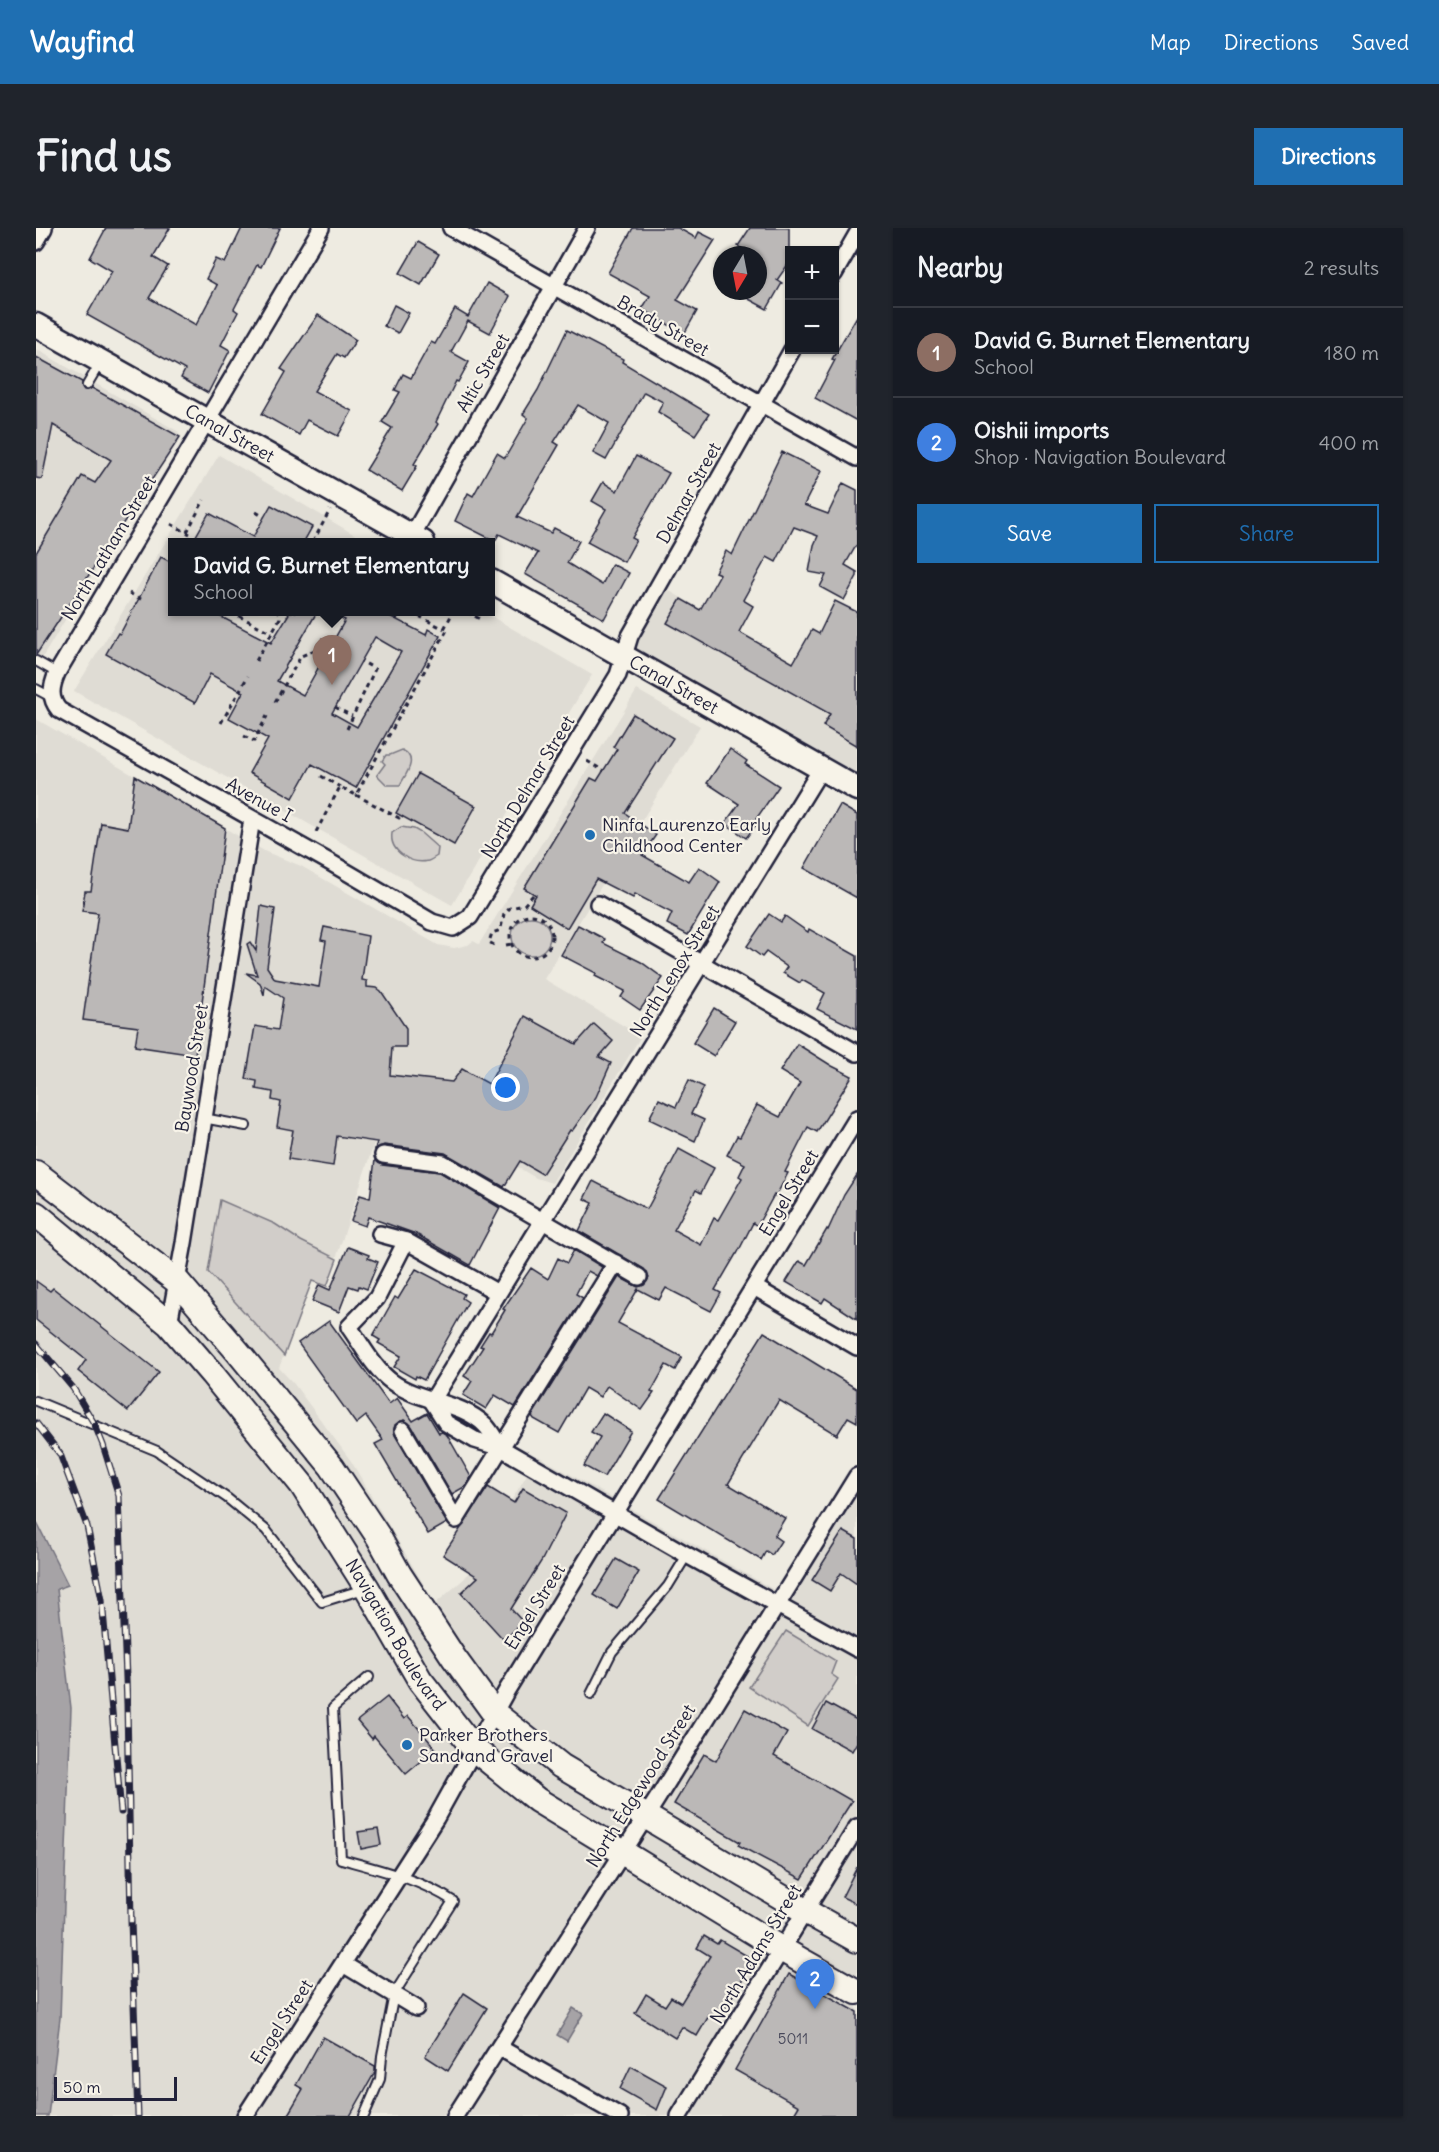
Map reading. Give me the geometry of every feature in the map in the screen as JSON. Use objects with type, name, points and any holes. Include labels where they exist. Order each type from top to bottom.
[{"type":"main road","name":"Navigation Boulevard","points":[[36,1173],[178,1282],[332,1467],[454,1658],[494,1713],[561,1766],[857,1940]]},
{"type":"main road","name":"Navigation Boulevard","points":[[36,1214],[169,1324],[212,1374],[302,1485],[367,1588],[420,1680],[474,1749],[537,1800],[781,1949],[857,1992]]},
{"type":"main road","points":[[367,1588],[399,1574]]},
{"type":"street","points":[[36,242],[44,228]]},
{"type":"street","name":"North Latham Street","points":[[51,697],[52,684],[57,673],[321,228]]},
{"type":"street","name":"Brady Street","points":[[451,228],[857,458]]},
{"type":"street","name":"Altic Street","points":[[419,538],[587,228]]},
{"type":"street","points":[[839,265],[857,234]]},
{"type":"street","name":"Canal Street","points":[[36,325],[416,538]]},
{"type":"street","name":"Delmar Street","points":[[622,657],[630,636],[790,354]]},
{"type":"street","name":"Canal Street","points":[[495,583],[857,789]]},
{"type":"street","name":"North Delmar Street","points":[[453,928],[470,917],[618,675],[622,657]]},
{"type":"street","name":"Avenue I","points":[[51,697],[59,710],[432,922],[453,928]]},
{"type":"street","name":"North Lenox Street","points":[[432,1401],[821,769]]},
{"type":"street","name":"Baywood Street","points":[[169,1324],[178,1282],[252,819]]},
{"type":"street","points":[[598,904],[857,1053]]},
{"type":"street","name":"Engel Street","points":[[245,2116],[436,1818],[494,1713],[857,1118]]},
{"type":"street","points":[[383,1155],[443,1163],[639,1277]]},
{"type":"street","points":[[380,1234],[406,1241],[498,1293]]},
{"type":"street","points":[[406,1241],[377,1298],[349,1327],[384,1374],[406,1390],[432,1401],[454,1406],[485,1425],[501,1448],[857,1649]]},
{"type":"street","points":[[403,1430],[456,1520],[616,1263]]},
{"type":"street","points":[[754,1287],[857,1347]]},
{"type":"street","name":"North Edgewood Street","points":[[455,2116],[500,2048],[857,1476]]},
{"type":"street","name":"North Adams Street","points":[[679,2116],[857,1827]]},
{"type":"street","points":[[343,1964],[417,2008]]},
{"type":"street","points":[[500,2048],[620,2116]]},
{"type":"lane","points":[[87,385],[100,362]]},
{"type":"lane","points":[[36,661],[57,673]]},
{"type":"lane","points":[[36,689],[51,697]]},
{"type":"lane","points":[[203,1118],[246,1126]]},
{"type":"lane","points":[[36,1401],[157,1451],[226,1498],[266,1530],[322,1602],[367,1588]]},
{"type":"lane","points":[[591,1694],[612,1652],[668,1586],[687,1555]]},
{"type":"lane","points":[[364,2116],[380,2079],[394,1994],[453,1901],[433,1888],[399,1875],[341,1859],[333,1708],[369,1677]]},
{"type":"path","points":[[171,524],[189,533],[204,500]]},
{"type":"path","points":[[316,538],[330,510]]},
{"type":"path","points":[[256,512],[264,517]]},
{"type":"path","points":[[129,593],[143,600]]},
{"type":"path","points":[[239,616],[272,633]]},
{"type":"path","points":[[256,661],[280,616]]},
{"type":"path","points":[[356,795],[447,630],[419,616]]},
{"type":"path","points":[[444,629],[451,616]]},
{"type":"path","points":[[474,616],[482,620]]},
{"type":"path","points":[[275,702],[301,656],[315,650],[322,639],[331,644]]},
{"type":"path","points":[[347,729],[365,693],[364,688],[375,669],[361,661]]},
{"type":"path","points":[[221,723],[248,676]]},
{"type":"path","points":[[335,707],[352,716]]},
{"type":"path","points":[[244,736],[254,741],[267,716]]},
{"type":"path","points":[[587,761],[604,771]]},
{"type":"path","points":[[321,776],[399,818],[400,815]]},
{"type":"path","points":[[316,832],[340,787]]},
{"type":"path","points":[[494,945],[489,942],[490,937],[501,928],[504,914],[510,908],[524,905],[534,894]]},
{"type":"path","points":[[524,905],[527,916]]},
{"type":"path","points":[[527,916],[541,918],[551,928],[552,942],[543,954],[530,957],[518,952],[512,944],[510,934],[515,922],[527,916]]},
{"type":"path","points":[[506,945],[512,944]]},
{"type":"shaded area","points":[[36,349],[179,432],[36,668]]},
{"type":"shaded area","points":[[219,455],[360,538],[168,538]]},
{"type":"shaded area","points":[[168,538],[168,616],[491,616],[592,675],[452,905],[74,691]]},
{"type":"shaded area","points":[[666,589],[857,698],[857,776],[632,648]]},
{"type":"shaded area","points":[[637,690],[700,726],[544,979],[641,1036],[552,1183],[536,1178],[452,1129],[382,1119],[327,1286],[312,1281],[279,1368],[294,1384],[351,1461],[435,1604],[465,1578],[538,1456],[792,1600],[857,1494],[857,2116],[48,2116],[60,2018],[57,1589],[68,1585],[36,1521],[36,719],[266,852],[301,866],[438,945],[454,948],[468,945],[473,941],[479,944]]},
{"type":"shaded area","points":[[402,750],[410,757],[408,771],[400,785],[387,785],[377,775],[385,764],[382,761],[386,755]]},
{"type":"shaded area","points":[[401,827],[414,829],[421,833],[438,848],[437,856],[421,862],[402,855],[392,840],[392,833]]},
{"type":"shaded area","points":[[531,917],[538,918],[544,923],[549,929],[549,943],[544,949],[538,954],[531,955],[524,954],[518,949],[513,943],[512,936],[513,929],[518,923],[524,918]]},
{"type":"shaded area","points":[[220,1200],[275,1224],[301,1241],[337,1259],[327,1286],[312,1281],[284,1356],[208,1272]]},
{"type":"shaded area","points":[[36,1521],[68,1585],[57,1589],[71,1708],[60,2018],[48,2116],[36,2116]]},
{"type":"shaded area","points":[[786,1631],[836,1661],[831,1674],[838,1679],[808,1726],[749,1687]]},
{"type":"shaded area","points":[[573,2008],[583,2014],[567,2041],[557,2035]]},
{"type":"building","points":[[106,228],[170,228],[153,257],[168,266],[149,298],[196,325],[217,285],[206,279],[216,259],[225,263],[242,228],[280,228],[261,267],[257,265],[234,309],[238,312],[221,345],[230,350],[208,393],[181,378],[185,370],[87,315],[112,271],[90,258]]},
{"type":"building","points":[[633,228],[678,228],[696,238],[699,232],[715,240],[677,300],[697,311],[684,334],[642,309],[650,296],[608,273]]},
{"type":"building","points":[[750,228],[789,228],[789,246],[785,246],[785,269],[777,280],[782,283],[767,309],[750,300],[767,300],[767,246],[738,246]]},
{"type":"building","points":[[418,242],[439,254],[421,285],[400,273]]},
{"type":"building","points":[[487,283],[510,296],[490,333],[468,321],[451,352],[469,362],[458,382],[456,381],[436,422],[438,424],[414,464],[417,466],[402,491],[366,470],[392,428],[382,422],[400,392],[395,390],[403,374],[411,378],[431,342],[435,344],[455,309],[468,317]]},
{"type":"building","points":[[394,305],[409,313],[398,333],[384,326]]},
{"type":"building","points":[[318,315],[356,340],[344,358],[337,354],[314,391],[352,411],[338,436],[307,420],[299,435],[262,414],[286,372],[281,369]]},
{"type":"building","points":[[857,316],[857,421],[815,398],[835,360],[832,359],[835,354],[839,354],[839,347]]},
{"type":"building","points":[[567,330],[623,359],[622,362],[709,414],[695,435],[658,412],[663,402],[644,392],[606,460],[593,453],[609,423],[578,405],[554,442],[559,445],[517,517],[551,533],[554,528],[579,541],[567,563],[602,585],[612,564],[629,573],[604,619],[525,574],[538,553],[499,534],[495,541],[495,538],[489,538],[455,521],[468,493],[473,496],[497,453],[505,458],[528,418],[523,414],[538,390]]},
{"type":"building","points":[[36,357],[82,382],[84,390],[92,388],[180,437],[36,655],[36,553],[82,476],[95,483],[111,460],[53,425],[42,479],[36,478]]},
{"type":"building","points":[[782,452],[821,471],[804,505],[828,514],[843,483],[857,490],[857,544],[845,565],[857,572],[857,576],[844,600],[820,587],[826,575],[809,572],[818,536],[794,527],[776,562],[767,557],[743,600],[753,606],[739,632],[793,663],[812,630],[819,634],[835,601],[857,612],[857,746],[823,726],[830,714],[667,623],[681,599],[700,610],[720,574],[715,572],[726,551],[732,555]]},
{"type":"building","points":[[636,456],[669,473],[632,538],[636,540],[624,562],[587,542],[606,509],[592,501],[603,482],[617,491]]},
{"type":"building","points":[[271,505],[312,527],[306,538],[195,538],[209,513],[253,537]]},
{"type":"building","points":[[161,557],[168,560],[168,616],[220,616],[271,643],[288,616],[315,616],[277,681],[303,695],[345,620],[338,616],[390,616],[426,635],[428,629],[440,636],[356,788],[312,764],[293,798],[249,773],[268,739],[229,718],[243,692],[210,674],[195,703],[106,654],[118,633],[120,634]],"holes":[[[375,637],[401,652],[357,727],[332,713]]]},
{"type":"building","points":[[633,714],[673,738],[625,813],[656,835],[642,855],[689,882],[699,867],[720,882],[688,935],[667,924],[672,913],[635,894],[633,898],[596,879],[567,928],[530,905],[536,895],[524,888],[591,778],[597,781],[617,749],[613,747]]},
{"type":"building","points":[[730,749],[747,761],[745,764],[779,786],[756,819],[759,821],[746,838],[725,823],[739,804],[707,783]]},
{"type":"building","points":[[418,774],[476,806],[454,845],[396,813]]},
{"type":"building","points":[[135,776],[225,828],[195,1055],[135,1046],[138,1027],[83,1020],[98,913],[82,911],[85,891],[91,891],[101,823],[128,828]]},
{"type":"building","points":[[840,805],[857,815],[857,898],[804,868]]},
{"type":"building","points":[[261,906],[275,909],[267,967],[275,979],[319,987],[326,941],[321,940],[324,927],[368,936],[362,980],[367,981],[367,987],[381,991],[406,1028],[406,1047],[392,1047],[390,1075],[452,1082],[462,1069],[489,1084],[525,1016],[576,1044],[594,1024],[613,1041],[599,1057],[611,1063],[596,1097],[572,1131],[570,1130],[542,1174],[520,1161],[504,1187],[445,1153],[384,1145],[375,1149],[377,1142],[337,1136],[333,1166],[288,1159],[293,1130],[277,1127],[281,1102],[272,1100],[273,1092],[256,1089],[257,1081],[246,1079],[255,1026],[278,1030],[283,998],[265,986],[264,995],[260,983],[246,973],[257,975],[247,944],[250,942],[256,951]]},
{"type":"building","points":[[769,914],[781,922],[785,916],[808,932],[809,929],[857,956],[857,1029],[817,1009],[825,993],[802,980],[800,983],[783,973],[787,967],[766,952],[762,957],[747,946]]},
{"type":"building","points":[[578,925],[605,939],[603,943],[641,962],[663,978],[640,1010],[621,997],[625,991],[561,955]]},
{"type":"building","points":[[714,1008],[735,1021],[714,1056],[693,1043]]},
{"type":"building","points":[[797,1044],[852,1076],[817,1132],[808,1127],[785,1172],[788,1173],[776,1196],[774,1195],[757,1226],[753,1223],[715,1290],[721,1293],[711,1311],[666,1288],[659,1300],[638,1289],[618,1323],[682,1357],[675,1370],[666,1365],[651,1392],[654,1393],[642,1410],[607,1386],[600,1397],[585,1388],[559,1433],[534,1419],[532,1416],[619,1277],[638,1287],[644,1285],[649,1278],[644,1269],[579,1231],[593,1203],[584,1199],[593,1181],[647,1209],[679,1149],[714,1168],[701,1193],[696,1190],[674,1230],[701,1245],[714,1218],[718,1220],[742,1178],[739,1176],[745,1164],[727,1155],[737,1136],[740,1137],[757,1105],[780,1117],[800,1083],[780,1071]]},
{"type":"building","points":[[689,1080],[704,1087],[691,1114],[704,1120],[695,1141],[649,1119],[659,1099],[676,1107]]},
{"type":"building","points":[[375,1160],[382,1165],[440,1172],[500,1208],[470,1265],[416,1234],[368,1217],[365,1226],[351,1221],[360,1195],[370,1198]]},
{"type":"building","points":[[857,1175],[857,1319],[825,1298],[822,1303],[786,1282],[799,1261],[806,1265],[828,1230],[844,1195]]},
{"type":"building","points":[[348,1247],[369,1255],[368,1258],[378,1262],[367,1289],[349,1286],[339,1312],[312,1301],[319,1285],[330,1290]]},
{"type":"building","points":[[574,1250],[602,1267],[597,1276],[588,1271],[576,1294],[583,1298],[515,1407],[495,1395],[486,1409],[463,1395],[472,1381],[464,1376],[483,1347],[480,1346],[489,1332],[491,1333],[505,1310],[503,1309],[531,1268],[548,1279],[558,1258],[567,1263]]},
{"type":"building","points":[[416,1269],[464,1294],[462,1298],[468,1302],[424,1380],[416,1376],[415,1379],[394,1367],[401,1356],[378,1343],[380,1340],[373,1336],[395,1297],[398,1299]]},
{"type":"building","points":[[36,1281],[50,1291],[53,1288],[159,1372],[128,1411],[78,1371],[86,1360],[36,1320]]},
{"type":"building","points":[[329,1321],[389,1404],[397,1398],[413,1421],[427,1413],[439,1433],[447,1435],[471,1477],[466,1486],[452,1494],[411,1425],[404,1420],[395,1425],[395,1435],[447,1523],[428,1534],[375,1444],[383,1440],[366,1416],[356,1424],[298,1343]]},
{"type":"building","points":[[764,1332],[857,1389],[857,1422],[848,1417],[837,1435],[779,1400],[728,1484],[785,1518],[774,1536],[781,1541],[772,1555],[766,1551],[761,1560],[659,1499]]},
{"type":"building","points":[[603,1413],[631,1431],[604,1477],[584,1466],[600,1437],[591,1432]]},
{"type":"building","points":[[488,1487],[514,1503],[523,1488],[566,1513],[542,1560],[511,1609],[523,1622],[504,1640],[461,1593],[478,1577],[443,1555]]},
{"type":"building","points":[[843,1531],[857,1539],[857,1584],[841,1573],[830,1591],[812,1580]]},
{"type":"building","points":[[616,1559],[639,1572],[617,1609],[594,1595]]},
{"type":"building","name":"Parker Brothers Sand and Gravel","points":[[387,1697],[404,1719],[408,1716],[436,1749],[406,1774],[374,1736],[372,1739],[357,1721]]},
{"type":"building","points":[[826,1703],[857,1720],[857,1742],[852,1751],[812,1729]]},
{"type":"building","points":[[745,1709],[787,1733],[774,1756],[852,1801],[802,1879],[738,1845],[740,1842],[674,1804],[704,1754],[716,1761]]},
{"type":"building","points":[[378,1829],[381,1845],[361,1849],[358,1832]]},
{"type":"building","points":[[857,1867],[857,1904],[842,1897]]},
{"type":"building","points":[[704,1936],[717,1944],[720,1940],[754,1960],[718,2020],[710,2014],[697,2036],[682,2027],[675,2038],[635,2013],[646,1994],[665,2006],[671,1997],[681,2003],[710,1956],[697,1948]]},
{"type":"building","points":[[789,1974],[857,2012],[857,2116],[793,2116],[799,2106],[735,2070]]},
{"type":"building","points":[[464,1993],[487,2008],[448,2071],[425,2056]]},
{"type":"building","points":[[323,2037],[375,2066],[375,2072],[350,2116],[287,2116],[303,2089],[296,2085]]},
{"type":"building","points":[[631,2066],[667,2086],[657,2110],[620,2089]]},
{"type":"railway","points":[[36,1344],[73,1388],[95,1425],[119,1496],[138,2116]]},
{"type":"railway","points":[[36,1423],[60,1454],[87,1526],[102,1600],[121,1812]]},
{"type":"place","name":"David G. Burnet Elementary","points":[[332,685]]},
{"type":"place","name":"Ninfa Laurenzo Early Childhood Center","points":[[590,835]]},
{"type":"place","name":"Parker Brothers Sand and Gravel","points":[[407,1745]]},
{"type":"place","name":"Oishii imports","points":[[815,2009]]}]
